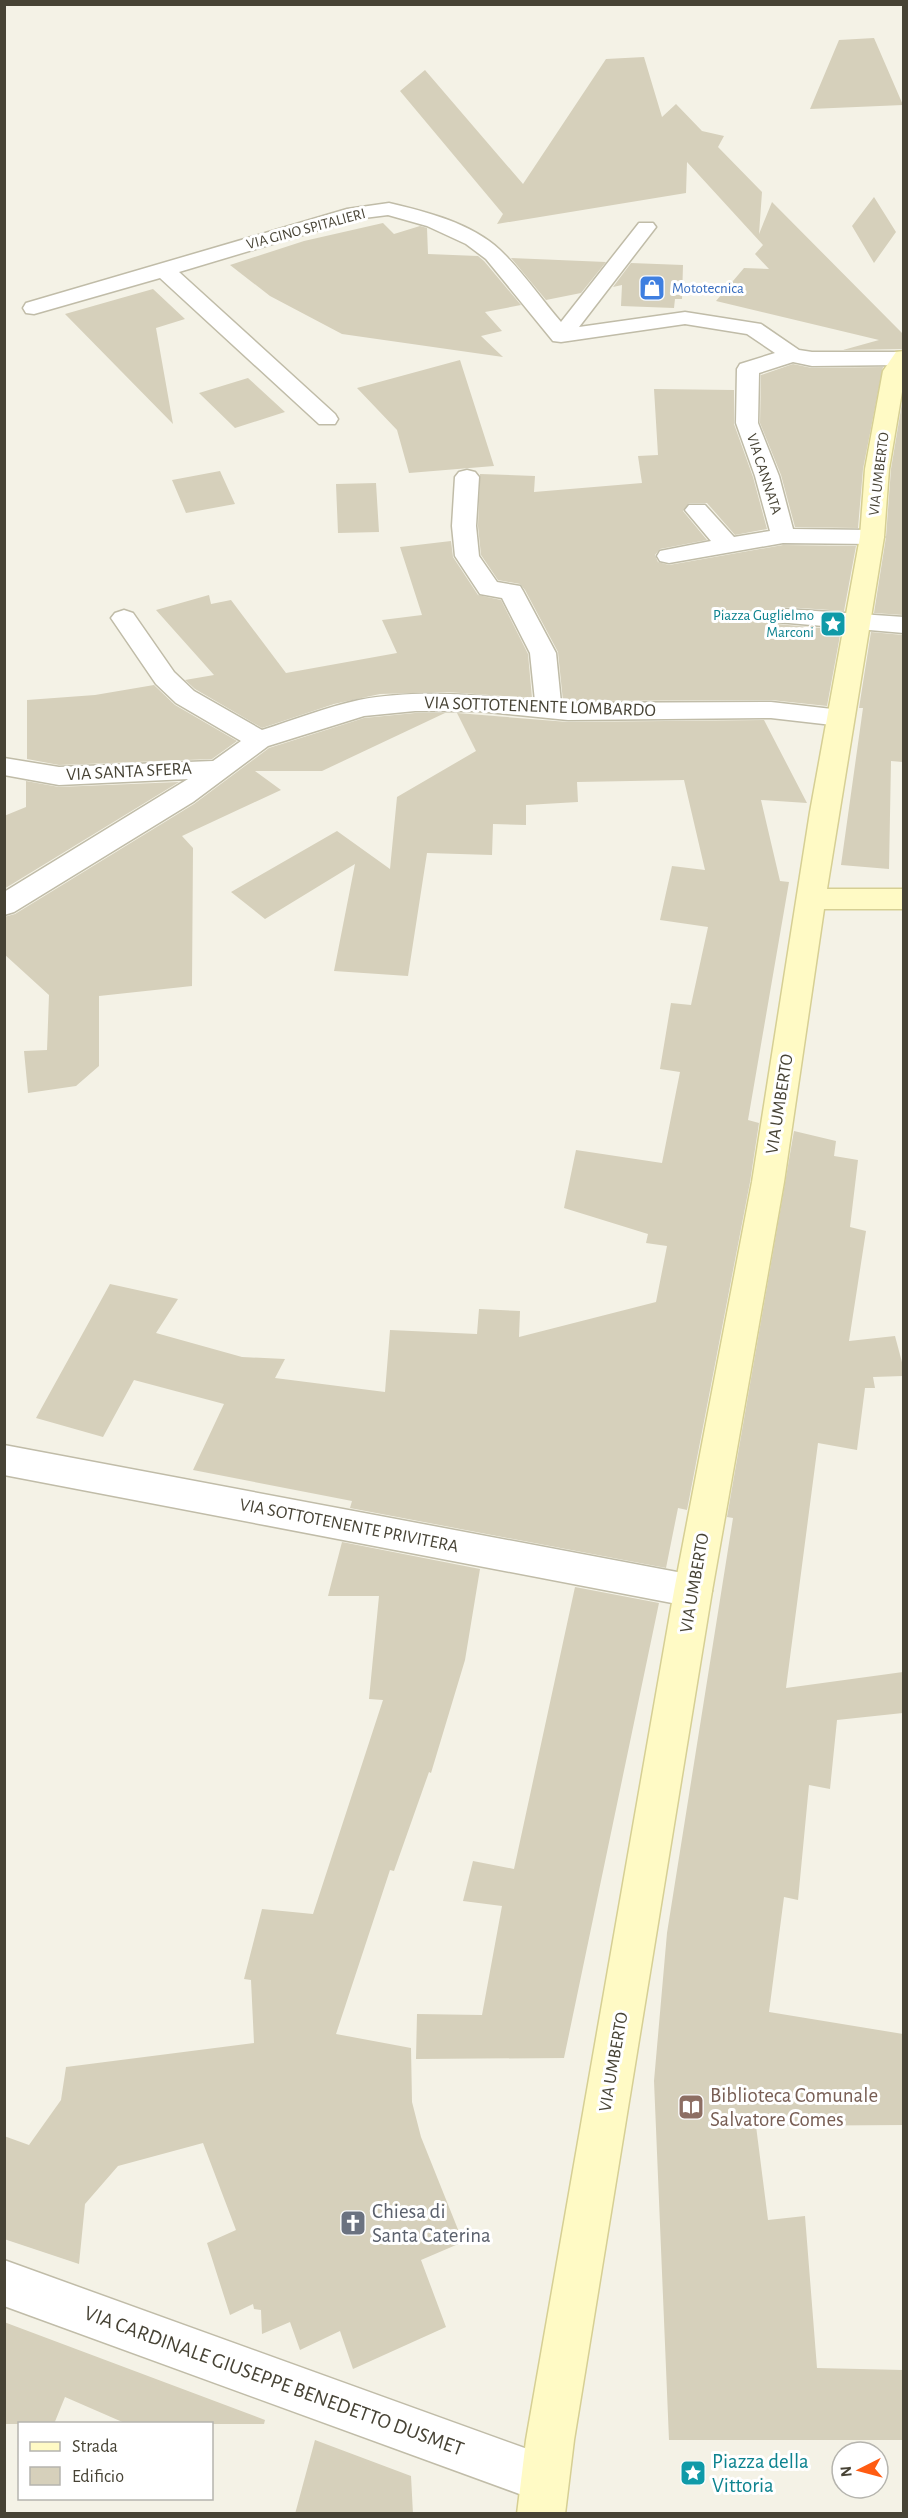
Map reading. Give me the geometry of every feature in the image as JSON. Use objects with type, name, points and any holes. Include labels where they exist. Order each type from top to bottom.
[{"type":"main road","name":"VIA UMBERTO","points":[[542,2496],[693,1591],[768,1182],[850,652],[872,537],[877,469],[894,371],[902,357]]},
{"type":"main road","points":[[812,899],[903,899]]},
{"type":"street","name":"VIA GINO SPITALIERI","points":[[34,308],[354,213],[389,209],[434,222],[473,240],[494,255],[561,336]]},
{"type":"street","points":[[561,336],[646,227]]},
{"type":"street","points":[[164,270],[327,419]]},
{"type":"street","points":[[561,336],[685,318],[753,329],[792,355],[812,359],[902,357]]},
{"type":"street","name":"VIA CANNATA","points":[[792,355],[748,369],[747,423],[767,476],[783,536],[872,537]]},
{"type":"street","points":[[467,477],[464,526],[467,556],[489,589],[511,591],[531,627],[543,653],[549,710]]},
{"type":"street","points":[[697,510],[728,546]]},
{"type":"street","points":[[669,556],[783,536]]},
{"type":"street","points":[[786,617],[903,625]]},
{"type":"street","points":[[124,618],[165,678],[185,697],[259,740]]},
{"type":"street","name":"VIA SOTTOTENENTE LOMBARDO","points":[[4,905],[183,796],[259,740],[361,708],[415,703],[478,703],[549,710],[771,711],[840,718]]},
{"type":"street","name":"VIA SANTA SFERA","points":[[4,766],[59,776],[219,769]]},
{"type":"street","name":"VIA SOTTOTENENTE PRIVITERA","points":[[4,1460],[693,1591]]},
{"type":"street","name":"VIA CARDINALE GIUSEPPE BENEDETTO DUSMET","points":[[4,2283],[542,2496]]},
{"type":"building","points":[[874,38],[903,105],[810,109],[839,40]]},
{"type":"building","points":[[644,57],[662,117],[676,104],[702,131],[724,136],[718,147],[762,192],[759,234],[772,202],[903,334],[903,349],[843,350],[879,340],[716,301],[744,268],[769,269],[755,254],[763,245],[687,162],[686,193],[497,224],[503,214],[400,91],[425,70],[523,184],[606,59]]},
{"type":"building","points":[[874,197],[896,232],[874,263],[852,226]]},
{"type":"building","points":[[383,223],[394,234],[420,226],[427,228],[428,254],[478,256],[484,261],[521,305],[485,312],[502,331],[481,336],[503,357],[342,334],[270,296],[230,265],[304,241]]},
{"type":"building","points":[[511,258],[606,262],[581,293],[546,300]]},
{"type":"building","name":"Mototecnica","points":[[631,263],[683,265],[682,299],[675,299],[674,308],[621,306],[622,285],[613,287]]},
{"type":"building","points":[[153,289],[185,319],[156,328],[173,424],[65,314]]},
{"type":"building","points":[[460,360],[494,466],[409,473],[397,430],[357,388]]},
{"type":"building","points":[[793,364],[812,368],[883,367],[863,469],[858,528],[795,527],[781,475],[760,423],[761,375]]},
{"type":"building","points":[[248,378],[285,412],[235,428],[199,393]]},
{"type":"building","points":[[654,389],[734,390],[734,424],[753,477],[767,529],[735,535],[707,503],[689,503],[683,511],[707,540],[660,549],[655,555],[658,562],[669,565],[783,545],[856,546],[844,611],[786,607],[776,610],[771,617],[777,624],[841,630],[827,706],[771,700],[563,701],[558,652],[525,590],[520,584],[498,580],[481,555],[478,526],[480,474],[535,476],[534,492],[642,483],[638,456],[658,455]]},
{"type":"building","points":[[903,397],[903,615],[874,613],[886,537],[891,469]]},
{"type":"building","points":[[220,471],[235,504],[186,513],[172,480]]},
{"type":"building","points":[[376,483],[379,532],[338,533],[336,484]]},
{"type":"building","points":[[451,541],[453,557],[478,595],[501,600],[528,654],[532,698],[447,692],[380,694],[334,704],[262,728],[195,689],[185,680],[214,675],[156,610],[209,595],[211,604],[231,600],[286,673],[397,653],[382,620],[422,615],[400,547]]},
{"type":"building","points":[[871,632],[903,635],[903,762],[891,761],[889,869],[841,865],[863,708],[859,708]]},
{"type":"building","points":[[154,685],[175,705],[237,741],[212,759],[59,765],[27,759],[27,700],[95,695]]},
{"type":"building","points":[[415,713],[445,713],[322,771],[255,771],[281,790],[182,836],[193,848],[192,986],[99,996],[99,1066],[76,1086],[28,1093],[24,1051],[47,1050],[49,995],[4,954],[4,917],[15,914],[194,804],[269,748],[364,718]]},
{"type":"building","points":[[457,713],[568,722],[764,720],[807,803],[761,800],[780,881],[789,882],[748,1120],[759,1123],[750,1182],[687,1510],[678,1508],[666,1568],[350,1508],[352,1501],[193,1470],[224,1404],[134,1380],[103,1437],[36,1418],[110,1284],[178,1299],[156,1333],[242,1357],[285,1359],[275,1378],[385,1392],[390,1330],[477,1334],[479,1309],[520,1311],[519,1337],[656,1302],[667,1246],[646,1243],[648,1234],[564,1208],[576,1150],[662,1163],[680,1072],[660,1069],[671,1003],[691,1005],[708,927],[660,920],[672,866],[705,870],[684,780],[577,782],[578,802],[526,805],[526,825],[493,824],[492,855],[427,853],[408,976],[334,971],[355,864],[265,919],[231,892],[337,831],[390,869],[397,797],[476,751]]},
{"type":"building","points":[[26,781],[59,787],[179,782],[4,889],[4,816],[26,807]]},
{"type":"building","points":[[794,1131],[836,1141],[834,1156],[858,1160],[850,1227],[866,1231],[849,1341],[895,1336],[903,1366],[903,1376],[873,1377],[875,1388],[865,1388],[857,1450],[818,1443],[786,1688],[903,1672],[903,1713],[837,1720],[830,1789],[809,1785],[798,1900],[784,1897],[769,2012],[903,2034],[903,2125],[756,2126],[768,2220],[805,2216],[817,2368],[903,2370],[903,2440],[669,2440],[654,2081],[667,1933],[733,1518],[727,1517]]},
{"type":"building","points":[[342,1542],[480,1569],[465,1660],[431,1773],[429,1772],[394,1871],[390,1870],[336,2034],[411,2048],[412,2102],[421,2137],[463,2242],[421,2260],[446,2327],[353,2369],[340,2331],[300,2350],[290,2322],[262,2334],[261,2310],[254,2309],[253,2304],[230,2315],[207,2243],[236,2230],[203,2143],[118,2166],[85,2204],[79,2264],[4,2239],[4,2136],[29,2145],[61,2100],[66,2067],[254,2043],[251,1980],[244,1979],[262,1909],[313,1914],[383,1700],[369,1699],[379,1596],[328,1596]]},
{"type":"building","points":[[575,1587],[659,1603],[564,2058],[416,2059],[417,2014],[482,2015],[502,1906],[463,1901],[473,1861],[514,1869]]},
{"type":"building","points":[[4,2322],[265,2420],[264,2424],[122,2422],[65,2397],[55,2422],[4,2424]]},
{"type":"building","points":[[315,2440],[411,2476],[413,2514],[295,2514]]},
{"type":"place","name":"Mototecnica","points":[[652,288]]},
{"type":"place","name":"Piazza Guglielmo Marconi","points":[[833,624]]},
{"type":"place","name":"Biblioteca Comunale Salvatore Comes","points":[[691,2107]]},
{"type":"place","name":"Chiesa di Santa Caterina","points":[[353,2223]]},
{"type":"place","name":"Piazza della Vittoria","points":[[693,2473]]}]
